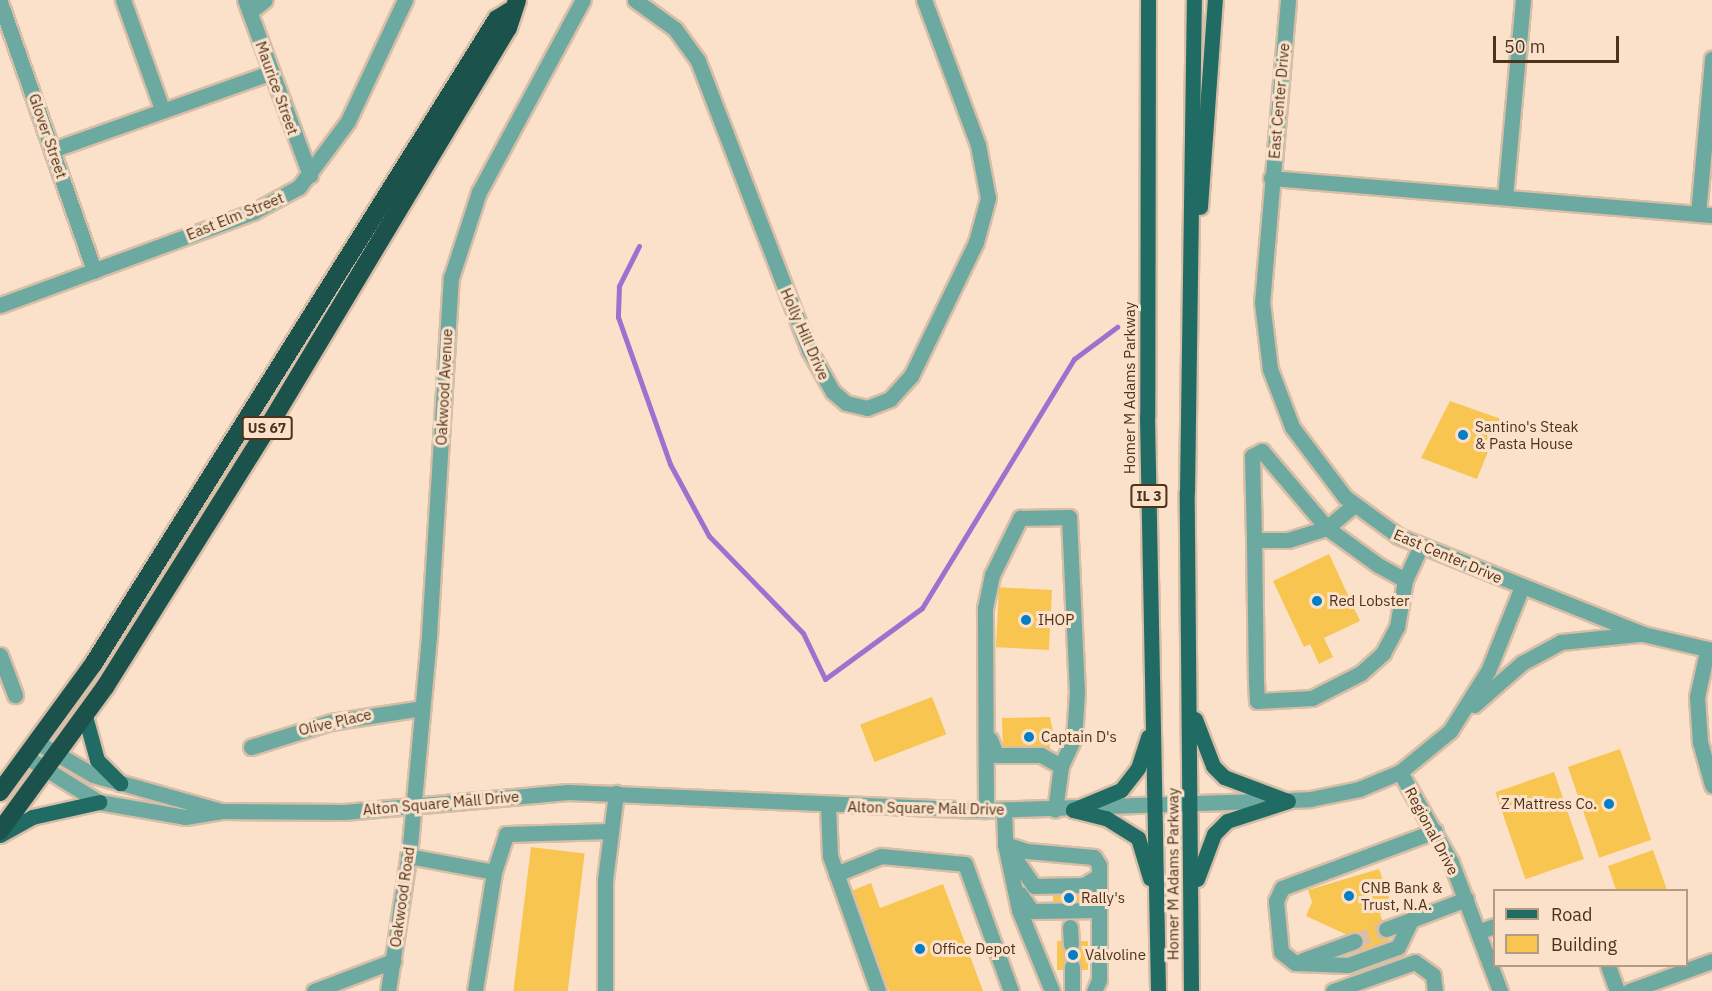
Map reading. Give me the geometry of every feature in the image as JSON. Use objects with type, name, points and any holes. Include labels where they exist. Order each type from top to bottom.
[{"type":"highway","name":"US 67","points":[[0,833],[86,716],[508,28],[514,6]]},
{"type":"highway","name":"US 67","points":[[0,792],[40,744],[497,19],[514,6]]},
{"type":"main road","name":"Homer M Adams Parkway","points":[[1148,0],[1153,701],[1158,991]]},
{"type":"main road","name":"Homer M Adams Parkway","points":[[1191,991],[1192,899],[1186,492],[1194,0]]},
{"type":"main road","points":[[1186,492],[1215,0]]},
{"type":"main road","points":[[1189,698],[1213,766],[1233,782],[1288,801]]},
{"type":"main road","points":[[1073,810],[1121,790],[1138,768],[1146,750],[1153,701]]},
{"type":"main road","points":[[86,716],[97,760],[120,783]]},
{"type":"main road","points":[[1192,899],[1214,834],[1227,820],[1288,801]]},
{"type":"main road","points":[[0,833],[32,817],[99,802]]},
{"type":"main road","points":[[1073,810],[1106,818],[1138,838],[1156,907]]},
{"type":"street","points":[[123,0],[162,109]]},
{"type":"street","points":[[248,6],[265,0]]},
{"type":"street","name":"East Elm Street","points":[[0,305],[254,212],[283,198],[310,175],[348,121],[405,0]]},
{"type":"street","name":"Oakwood Avenue","points":[[411,803],[422,708],[451,278],[479,192],[583,0]]},
{"type":"street","name":"Holly Hill Drive","points":[[634,0],[675,30],[698,61],[809,350],[839,399],[867,408],[890,399],[911,376],[976,242],[988,198],[978,145],[924,0]]},
{"type":"street","name":"East Center Drive","points":[[1288,0],[1262,302],[1270,369],[1292,427],[1354,505],[1420,548],[1643,634],[1709,650]]},
{"type":"street","points":[[1505,197],[1523,0]]},
{"type":"street","name":"Glover Street","points":[[0,2],[94,271]]},
{"type":"street","name":"Maurice Street","points":[[248,6],[310,175]]},
{"type":"street","points":[[1271,178],[1705,214],[1712,58]]},
{"type":"street","points":[[52,150],[162,109],[272,72]]},
{"type":"street","points":[[1405,580],[1328,528],[1262,451],[1252,456],[1257,701],[1312,698],[1361,673],[1383,653],[1397,627],[1405,580],[1420,548]]},
{"type":"street","points":[[1254,540],[1288,540],[1328,528],[1354,505]]},
{"type":"street","points":[[986,810],[985,608],[992,575],[1020,518],[1069,517],[1077,692],[1074,738],[1061,766],[1055,810]]},
{"type":"street","name":"Alton Square Mall Drive","points":[[28,759],[46,773],[99,802],[185,817],[221,811],[344,812],[411,803],[615,793],[828,806],[986,810],[1073,810],[1288,801],[1342,794],[1400,772],[1466,713],[1522,587]]},
{"type":"street","points":[[1466,713],[1539,652],[1580,638],[1643,634]]},
{"type":"street","points":[[1709,650],[1697,697],[1706,739],[1712,785]]},
{"type":"street","points":[[0,655],[15,695]]},
{"type":"street","name":"Olive Place","points":[[251,747],[331,722],[422,708]]},
{"type":"street","points":[[986,710],[996,755],[1041,755],[1061,766]]},
{"type":"street","name":"Alton Square Mall Drive","points":[[40,744],[57,758],[120,783],[201,801],[221,811]]},
{"type":"street","name":"Regional Drive","points":[[1400,772],[1435,831],[1466,899],[1500,991]]},
{"type":"street","points":[[605,991],[604,880],[615,793]]},
{"type":"street","name":"Oakwood Road","points":[[388,991],[408,856],[411,803]]},
{"type":"street","points":[[828,806],[836,874],[878,991]]},
{"type":"street","points":[[1004,810],[1005,844],[1019,910],[1052,991]]},
{"type":"street","points":[[475,991],[494,872],[506,834],[611,831]]},
{"type":"street","points":[[1411,920],[1398,947],[1348,965],[1295,963],[1281,952],[1276,901],[1282,888],[1435,831]]},
{"type":"street","points":[[1005,844],[1034,886],[1084,885],[1099,876]]},
{"type":"street","points":[[1005,844],[1036,853],[1085,852],[1099,865],[1099,980],[1094,991]]},
{"type":"street","points":[[408,856],[494,872]]},
{"type":"street","points":[[836,874],[881,856],[965,864],[1011,991]]},
{"type":"street","points":[[1009,863],[1024,905],[1032,911],[1099,910]]},
{"type":"street","points":[[1386,929],[1466,899]]},
{"type":"street","points":[[1478,932],[1493,926]]},
{"type":"street","points":[[1070,927],[1071,944]]},
{"type":"street","points":[[1295,963],[1355,941]]},
{"type":"street","points":[[314,991],[393,961]]},
{"type":"street","points":[[1629,991],[1712,961]]},
{"type":"street","points":[[1333,991],[1415,962],[1433,975],[1436,991]]},
{"type":"street","points":[[1071,967],[1072,991]]},
{"type":"street","points":[[1608,967],[1617,991]]},
{"type":"building","name":"Santino's Steak & Pasta House","points":[[1450,401],[1501,419],[1477,479],[1421,458]]},
{"type":"building","name":"Red Lobster","points":[[1329,554],[1360,621],[1324,638],[1333,657],[1319,664],[1310,644],[1304,647],[1273,581]]},
{"type":"building","name":"IHOP","points":[[999,587],[1052,590],[1049,650],[996,647]]},
{"type":"building","points":[[932,697],[946,734],[874,762],[860,725]]},
{"type":"building","name":"Captain D's","points":[[1050,717],[1055,742],[1050,742],[1050,751],[1003,752],[1002,718]]},
{"type":"building","name":"Z Mattress Co.","points":[[1620,749],[1651,840],[1599,858],[1568,767]]},
{"type":"building","points":[[1554,772],[1584,859],[1525,879],[1495,792]]},
{"type":"building","points":[[531,847],[585,854],[568,991],[513,991]]},
{"type":"building","points":[[1653,850],[1667,889],[1616,889],[1608,866]]},
{"type":"building","name":"CNB Bank & Trust, N.A.","points":[[1379,869],[1393,909],[1380,914],[1391,944],[1360,955],[1354,938],[1306,916],[1312,902],[1308,890]]},
{"type":"building","name":"Office Depot","points":[[871,883],[880,908],[943,884],[983,991],[889,991],[851,891]]},
{"type":"building","name":"Rally's","points":[[1084,890],[1084,906],[1053,905],[1053,892]]},
{"type":"building","name":"Valvoline","points":[[1057,941],[1088,941],[1088,970],[1057,970]]},
{"type":"waterway","points":[[639,246],[619,286],[618,317],[670,464],[709,536],[803,633],[825,679],[922,608],[1074,359],[1117,327]]},
{"type":"tunnel","points":[[1355,941],[1386,929]]},
{"type":"tunnel","points":[[1071,944],[1072,967]]},
{"type":"place","name":"Santino's Steak & Pasta House","points":[[1463,435]]},
{"type":"place","name":"Red Lobster","points":[[1317,601]]},
{"type":"place","name":"IHOP","points":[[1026,620]]},
{"type":"place","name":"Captain D's","points":[[1029,737]]},
{"type":"place","name":"Z Mattress Co.","points":[[1609,804]]},
{"type":"place","name":"CNB Bank & Trust, N.A.","points":[[1349,896]]},
{"type":"place","name":"Rally's","points":[[1069,898]]},
{"type":"place","name":"Office Depot","points":[[920,949]]},
{"type":"place","name":"Valvoline","points":[[1073,955]]}]
